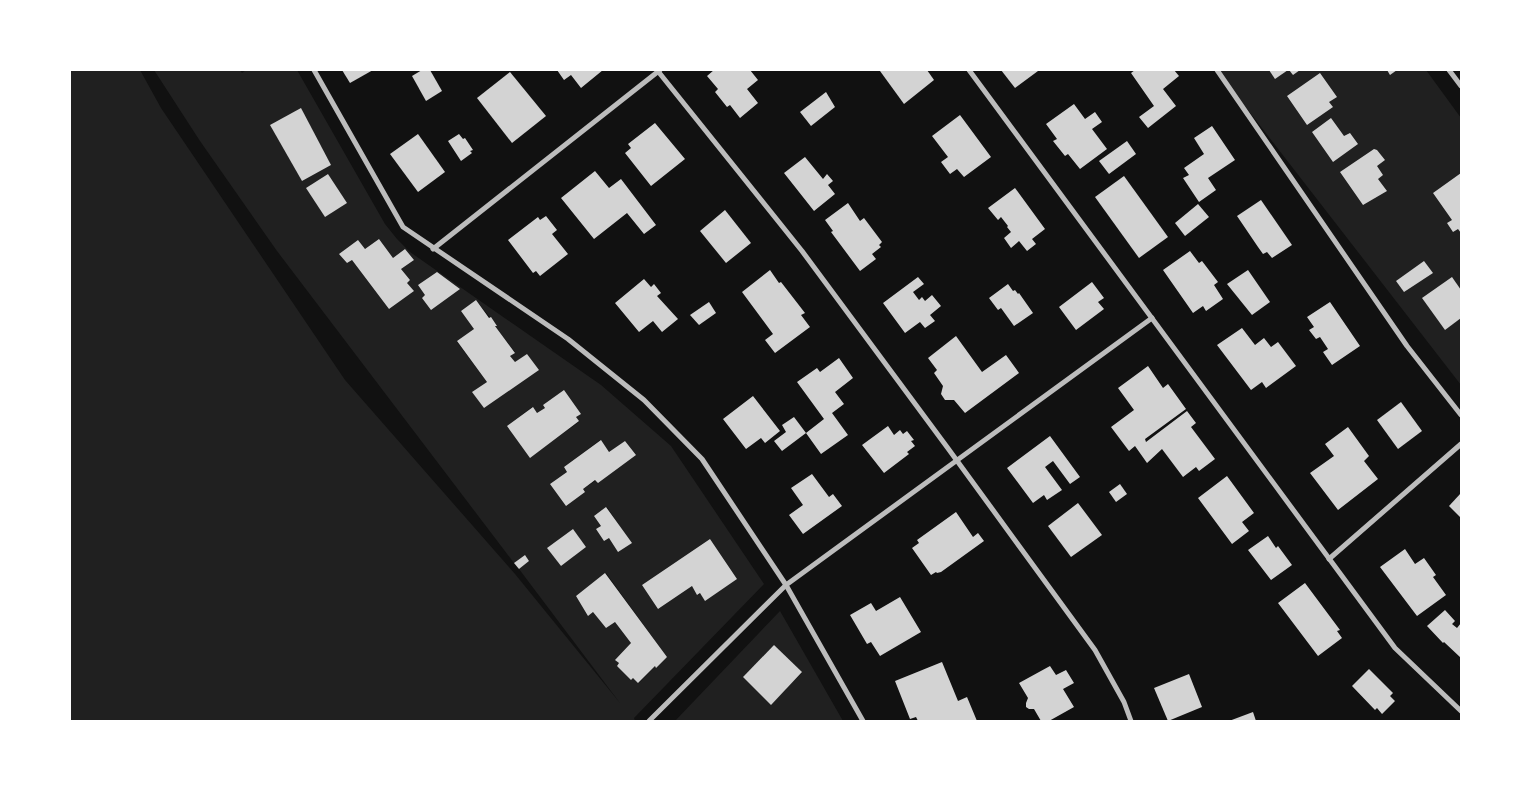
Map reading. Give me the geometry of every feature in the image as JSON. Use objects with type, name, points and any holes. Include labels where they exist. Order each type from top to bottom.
[{"type":"street","points":[[314,70],[403,227],[568,340],[644,400],[702,460],[786,585],[862,721]]},
{"type":"street","points":[[968,70],[1395,648],[1461,711]]},
{"type":"street","points":[[1217,70],[1406,346],[1461,415]]},
{"type":"street","points":[[1449,70],[1461,86]]},
{"type":"street","points":[[433,249],[659,71],[802,250],[957,461],[1094,650],[1124,702],[1131,721]]},
{"type":"street","points":[[649,721],[786,585],[1152,318]]},
{"type":"street","points":[[1329,559],[1461,444]]},
{"type":"shaded area","points":[[70,70],[140,70],[161,108],[345,380],[515,574],[620,703],[519,569],[529,561],[525,555],[514,563],[277,251],[200,141],[154,70],[240,70],[242,73],[246,70],[297,70],[385,224],[397,239],[410,252],[601,385],[671,446],[764,584],[634,718],[635,721],[70,721]],"holes":[[[320,144],[331,165],[302,181],[291,160]],[[328,174],[347,203],[325,216],[306,188]],[[379,239],[393,258],[405,249],[414,260],[401,269],[410,280],[407,283],[414,291],[389,309],[352,260],[347,263],[340,254],[358,240],[365,249]],[[476,300],[515,352],[510,356],[515,362],[527,354],[539,370],[484,408],[473,392],[487,382],[457,342],[474,329],[461,311]],[[543,405],[581,414],[576,417],[579,422],[530,457],[507,426],[532,407],[537,413],[545,408]],[[600,440],[609,452],[625,441],[635,455],[583,489],[550,484],[567,472],[564,467]],[[607,507],[631,543],[618,551],[594,516]],[[573,529],[586,547],[561,566],[547,548]],[[710,539],[737,579],[698,595],[692,586],[658,609],[642,585]],[[606,573],[667,657],[655,666],[639,683],[633,678],[631,680],[617,666],[619,663],[616,660],[631,643],[615,622],[606,628],[593,612],[589,615],[576,596]]]},
{"type":"shaded area","points":[[1217,70],[1426,70],[1461,118],[1461,385]]},
{"type":"shaded area","points":[[780,611],[843,721],[675,721]],"holes":[[[774,645],[802,673],[771,704],[743,677]]]},
{"type":"building","points":[[342,70],[373,70],[350,83]]},
{"type":"building","points":[[422,70],[430,70],[442,91],[426,101],[412,76]]},
{"type":"building","points":[[557,70],[603,70],[581,88],[571,75],[564,80]]},
{"type":"building","points":[[714,70],[750,70],[758,80],[747,89],[758,103],[740,118],[730,105],[727,107],[715,92],[718,89],[707,76]]},
{"type":"building","points":[[881,70],[927,70],[934,80],[904,104]]},
{"type":"building","points":[[1001,70],[1037,70],[1038,71],[1015,88]]},
{"type":"building","points":[[1135,70],[1174,70],[1179,76],[1163,89],[1176,106],[1148,128],[1139,117],[1154,106],[1131,73]]},
{"type":"building","points":[[1269,70],[1288,70],[1275,79]]},
{"type":"building","points":[[1289,70],[1300,70],[1293,75]]},
{"type":"building","points":[[1387,70],[1397,70],[1390,75]]},
{"type":"building","points":[[510,72],[546,116],[512,143],[477,98]]},
{"type":"building","points":[[1320,73],[1337,97],[1329,102],[1333,107],[1307,125],[1287,96]]},
{"type":"building","points":[[826,92],[835,107],[811,126],[800,112]]},
{"type":"building","points":[[1074,104],[1085,119],[1095,112],[1102,122],[1092,129],[1107,149],[1080,169],[1068,154],[1065,156],[1053,141],[1057,139],[1046,124]]},
{"type":"building","points":[[301,108],[331,165],[302,181],[270,125]]},
{"type":"building","points":[[960,115],[991,157],[964,177],[957,169],[950,174],[941,162],[948,157],[932,136]]},
{"type":"building","points":[[1331,118],[1344,136],[1350,133],[1358,144],[1333,162],[1312,132]]},
{"type":"building","points":[[655,123],[685,159],[651,186],[625,153],[631,148],[628,144]]},
{"type":"building","points":[[1212,126],[1235,160],[1208,178],[1216,190],[1199,202],[1183,178],[1189,175],[1184,168],[1204,154],[1194,138]]},
{"type":"building","points":[[418,134],[445,172],[418,192],[390,154]]},
{"type":"building","points":[[459,134],[463,139],[465,138],[473,150],[470,151],[472,153],[461,161],[448,141]]},
{"type":"building","points":[[1127,141],[1136,154],[1109,174],[1099,161]]},
{"type":"building","points":[[1374,149],[1385,160],[1377,166],[1383,175],[1378,179],[1387,191],[1363,205],[1340,172]]},
{"type":"building","points":[[805,157],[823,179],[827,174],[833,181],[828,185],[835,194],[814,211],[784,173]]},
{"type":"building","points":[[595,171],[609,188],[621,179],[656,225],[644,234],[627,213],[594,239],[561,198]]},
{"type":"building","points":[[1461,173],[1461,233],[1458,229],[1453,232],[1447,223],[1452,220],[1433,193]]},
{"type":"building","points":[[328,174],[347,203],[325,217],[306,188]]},
{"type":"building","points":[[1124,176],[1168,237],[1139,258],[1095,197]]},
{"type":"building","points":[[1015,188],[1045,229],[1032,239],[1036,244],[1027,251],[1019,241],[1011,248],[1004,238],[1011,232],[1008,226],[1001,217],[998,220],[988,208]]},
{"type":"building","points":[[1261,200],[1292,245],[1272,258],[1267,252],[1263,254],[1237,216]]},
{"type":"building","points":[[848,203],[860,221],[864,218],[882,242],[879,245],[881,247],[872,254],[876,259],[860,271],[831,232],[833,231],[825,220]]},
{"type":"building","points":[[1198,204],[1209,217],[1185,236],[1175,223]]},
{"type":"building","points":[[725,210],[751,243],[726,263],[700,231]]},
{"type":"building","points":[[546,216],[557,230],[552,234],[568,254],[540,276],[536,271],[533,273],[508,240],[538,217],[540,220]]},
{"type":"building","points":[[379,239],[393,258],[405,249],[414,260],[401,269],[410,280],[407,283],[414,291],[389,309],[352,260],[347,263],[339,254],[358,240],[365,249]]},
{"type":"building","points":[[1190,251],[1199,263],[1202,261],[1218,282],[1214,285],[1223,299],[1206,311],[1203,306],[1193,313],[1163,270]]},
{"type":"building","points":[[1424,261],[1433,273],[1404,292],[1396,281]]},
{"type":"building","points":[[770,270],[805,313],[801,315],[810,327],[775,353],[765,340],[773,334],[742,292]]},
{"type":"building","points":[[1248,270],[1270,302],[1252,315],[1227,284]]},
{"type":"building","points":[[437,272],[460,289],[431,310],[422,298],[425,295],[418,285]]},
{"type":"building","points":[[918,277],[924,284],[913,292],[919,300],[922,297],[925,301],[932,295],[941,306],[930,315],[935,321],[925,328],[920,322],[905,333],[883,303]]},
{"type":"building","points":[[1452,277],[1461,290],[1461,318],[1445,330],[1422,298]]},
{"type":"building","points":[[644,279],[651,287],[654,284],[661,293],[657,296],[678,319],[662,332],[653,321],[639,332],[615,303]]},
{"type":"building","points":[[1092,282],[1104,298],[1098,302],[1104,309],[1076,330],[1059,307]]},
{"type":"building","points":[[1008,284],[1013,291],[1015,290],[1019,293],[1033,313],[1014,326],[1001,308],[998,310],[989,298]]},
{"type":"building","points":[[476,300],[489,318],[491,317],[497,326],[495,326],[515,353],[510,356],[515,362],[527,354],[539,370],[484,408],[472,392],[487,382],[457,341],[474,329],[461,311]]},
{"type":"building","points":[[709,302],[716,313],[699,325],[690,315]]},
{"type":"building","points":[[1330,302],[1360,346],[1332,365],[1323,352],[1328,349],[1320,337],[1316,339],[1309,330],[1314,327],[1307,317]]},
{"type":"building","points":[[1242,328],[1255,345],[1264,338],[1271,347],[1278,342],[1296,366],[1266,388],[1262,382],[1251,390],[1217,345]]},
{"type":"building","points":[[956,336],[982,372],[1006,355],[1019,373],[965,413],[954,400],[945,400],[941,394],[943,386],[934,373],[937,370],[928,358]]},
{"type":"building","points":[[839,358],[853,378],[835,392],[844,404],[832,413],[848,435],[821,454],[806,433],[824,419],[797,382],[817,368],[820,372]]},
{"type":"building","points":[[1148,366],[1163,388],[1168,384],[1186,409],[1145,439],[1146,442],[1187,411],[1196,423],[1191,427],[1215,459],[1199,471],[1196,467],[1183,477],[1162,449],[1147,463],[1135,446],[1129,451],[1111,427],[1134,410],[1118,388]]},
{"type":"building","points":[[564,390],[581,414],[576,417],[579,421],[530,458],[507,426],[533,407],[537,413],[545,408],[543,405]]},
{"type":"building","points":[[753,396],[780,431],[765,443],[761,438],[746,449],[723,419]]},
{"type":"building","points":[[1401,402],[1422,431],[1398,449],[1377,420]]},
{"type":"building","points":[[794,417],[806,433],[782,451],[774,441],[786,432],[782,425]]},
{"type":"building","points":[[888,426],[894,435],[900,430],[903,434],[907,431],[914,440],[911,441],[915,446],[907,452],[909,454],[884,473],[862,445]]},
{"type":"building","points":[[1348,427],[1369,456],[1364,461],[1378,479],[1338,510],[1310,473],[1334,456],[1325,444]]},
{"type":"building","points":[[1050,436],[1080,477],[1070,484],[1053,461],[1045,467],[1062,490],[1047,500],[1044,495],[1033,503],[1007,468]]},
{"type":"building","points":[[601,440],[609,452],[625,441],[636,455],[598,483],[595,480],[583,489],[585,492],[566,506],[550,484],[567,472],[564,467]]},
{"type":"building","points":[[812,474],[829,497],[833,494],[842,506],[803,534],[789,515],[803,505],[791,488]]},
{"type":"building","points":[[1227,476],[1254,513],[1242,522],[1249,531],[1232,544],[1198,498]]},
{"type":"building","points":[[1120,484],[1127,494],[1116,502],[1109,492]]},
{"type":"building","points":[[1461,493],[1461,518],[1449,506]]},
{"type":"building","points":[[1078,503],[1102,535],[1071,557],[1048,526]]},
{"type":"building","points":[[606,507],[632,543],[618,552],[609,538],[604,541],[596,529],[601,526],[594,516]]},
{"type":"building","points":[[956,512],[973,537],[978,533],[984,541],[941,572],[931,575],[912,548],[919,543],[917,540]]},
{"type":"building","points":[[573,529],[586,547],[561,566],[547,548]]},
{"type":"building","points":[[1268,536],[1292,565],[1271,580],[1248,550]]},
{"type":"building","points":[[710,539],[737,579],[705,601],[700,593],[697,595],[692,586],[658,609],[642,585]]},
{"type":"building","points":[[1405,549],[1415,564],[1424,558],[1436,575],[1433,577],[1446,595],[1417,616],[1380,567]]},
{"type":"building","points":[[525,555],[529,561],[519,569],[514,563]]},
{"type":"building","points":[[605,573],[667,657],[638,683],[633,678],[631,680],[617,666],[619,663],[615,660],[631,643],[615,622],[606,628],[593,612],[588,616],[576,596]]},
{"type":"building","points":[[1305,583],[1340,630],[1337,631],[1342,638],[1318,656],[1278,603]]},
{"type":"building","points":[[900,597],[921,632],[880,656],[871,642],[867,644],[850,615],[871,603],[876,611]]},
{"type":"building","points":[[1445,610],[1455,621],[1452,624],[1457,628],[1461,623],[1461,658],[1427,626]]},
{"type":"building","points":[[774,645],[802,672],[771,705],[743,677]]},
{"type":"building","points":[[942,662],[958,701],[967,697],[977,721],[918,721],[916,717],[910,719],[895,681]]},
{"type":"building","points":[[1050,666],[1056,675],[1066,670],[1074,683],[1063,689],[1074,707],[1049,721],[1041,721],[1034,709],[1026,707],[1028,698],[1019,683]]},
{"type":"building","points":[[1369,669],[1393,693],[1390,696],[1395,701],[1382,714],[1377,708],[1375,710],[1352,686]]},
{"type":"building","points":[[1189,674],[1202,707],[1168,721],[1154,688]]},
{"type":"building","points":[[1253,712],[1256,721],[1229,721]]}]
